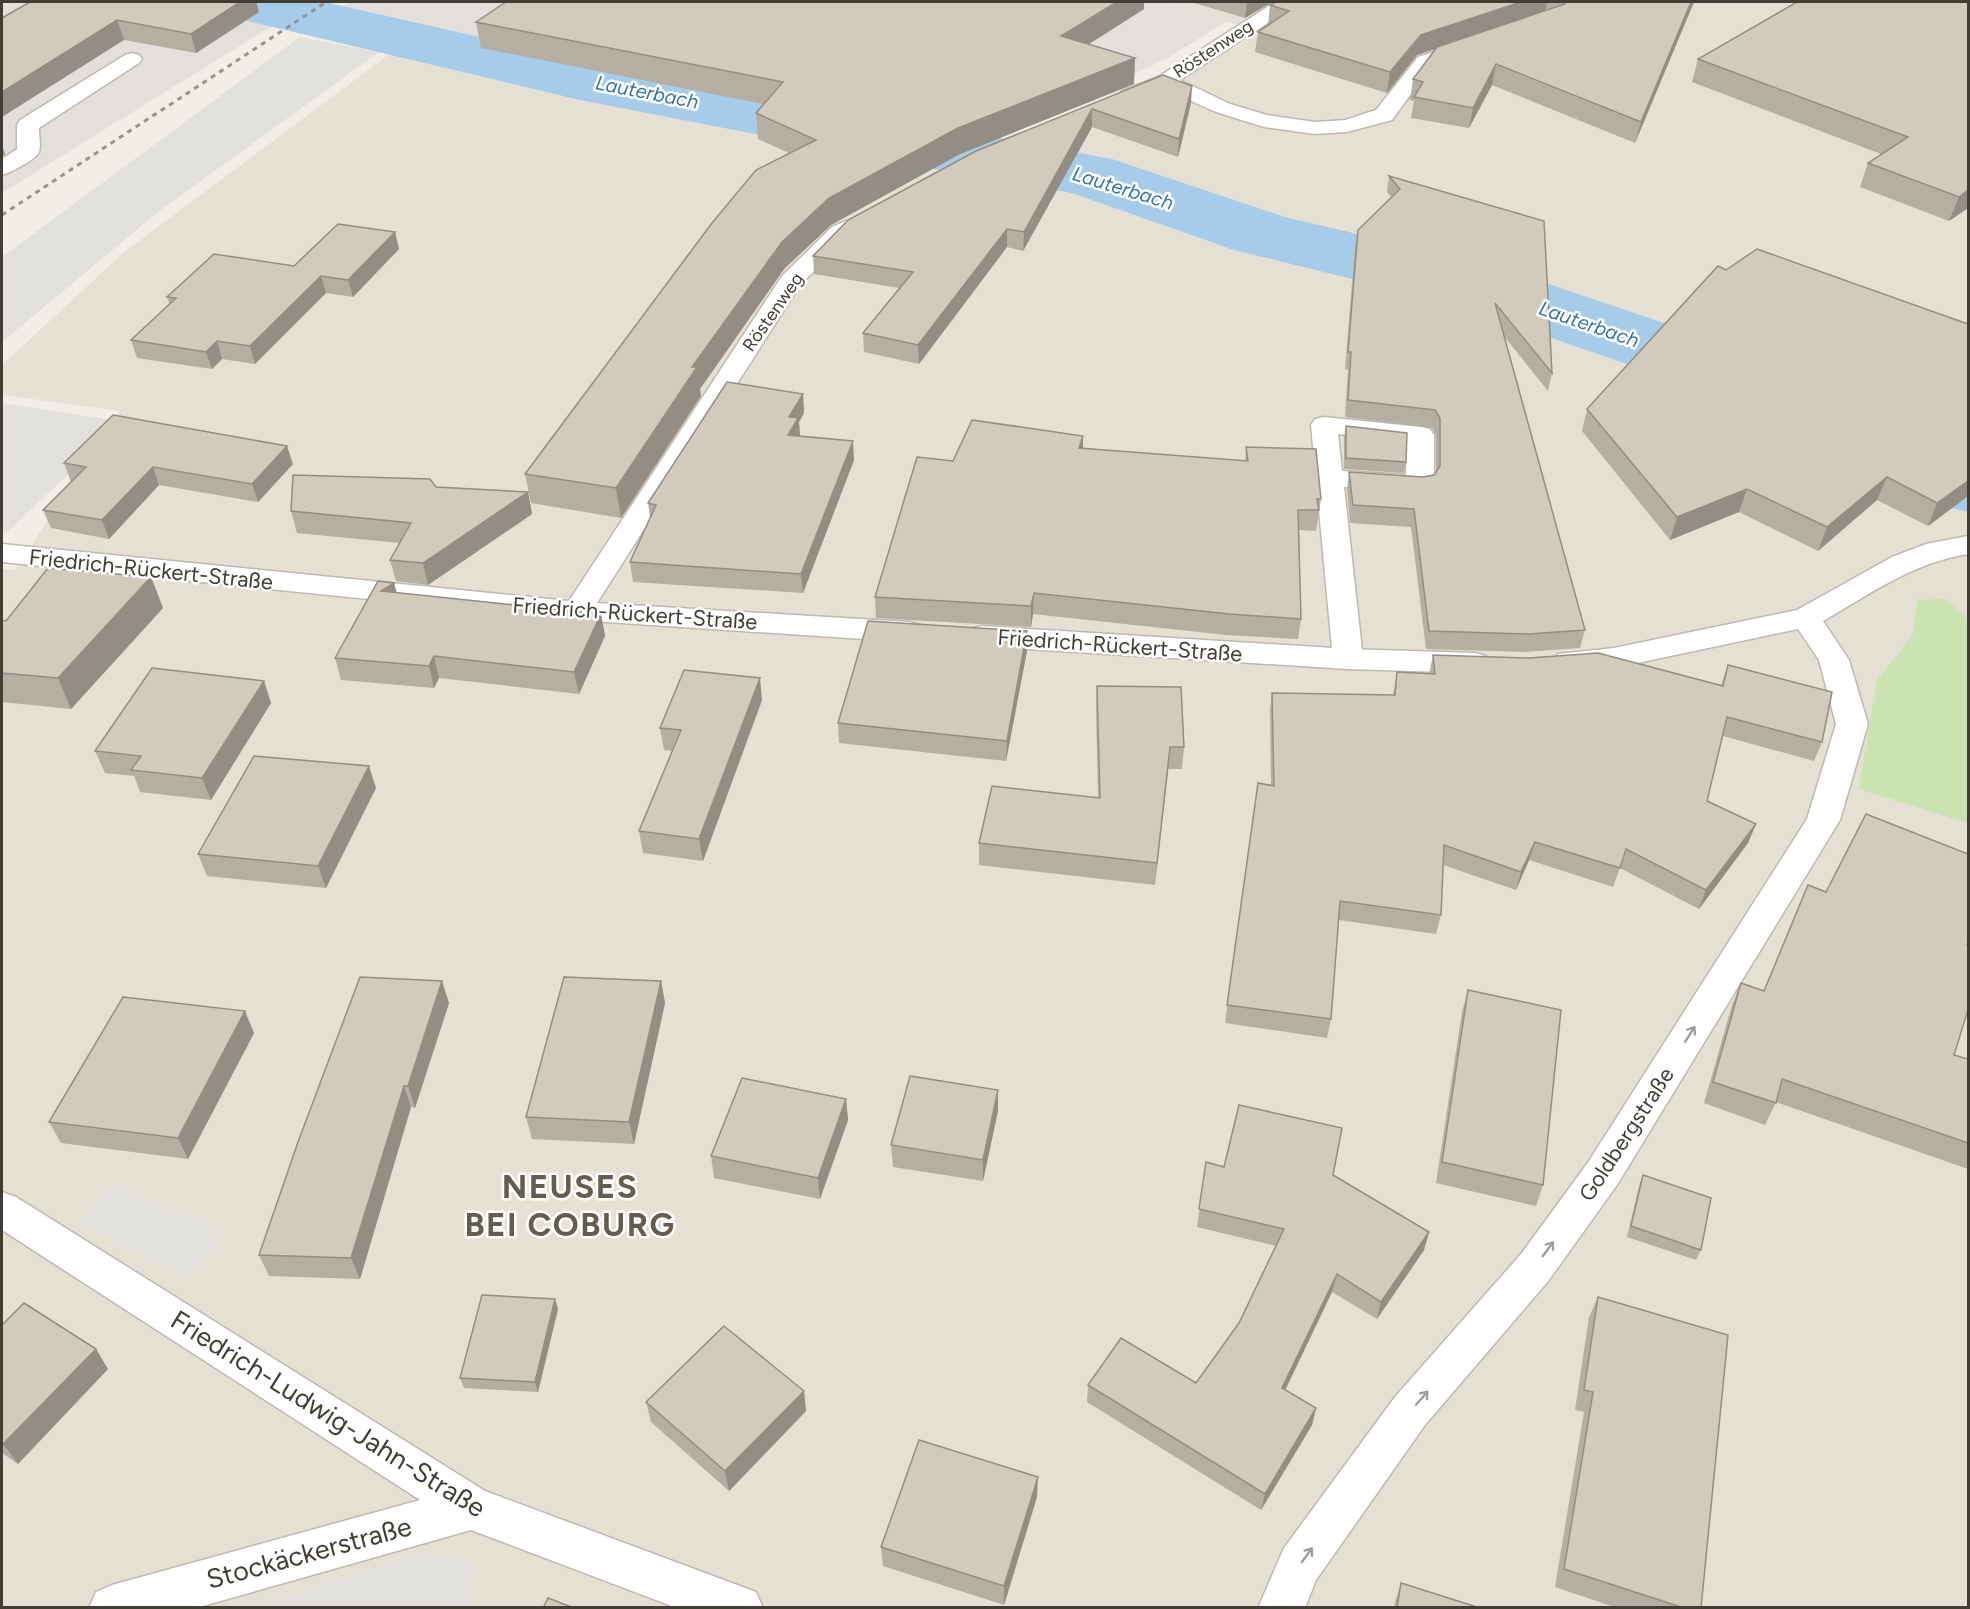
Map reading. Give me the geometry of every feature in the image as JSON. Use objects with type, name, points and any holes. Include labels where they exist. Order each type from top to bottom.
[{"type":"street","name":"Röstenweg","points":[[1112,102],[1166,81],[1287,2]]},
{"type":"street","points":[[1166,81],[1223,108],[1264,121],[1315,128],[1347,126],[1384,115],[1425,61],[1489,40]]},
{"type":"street","points":[[2,168],[28,152],[28,124],[132,59]]},
{"type":"street","name":"Röstenweg","points":[[578,611],[791,281],[840,232],[869,216]]},
{"type":"street","points":[[1329,478],[1348,659]]},
{"type":"street","points":[[1547,662],[1614,658],[1806,618],[1902,563],[1936,550],[1968,545]]},
{"type":"street","name":"Friedrich-Rückert-Straße","points":[[2,553],[578,611],[1348,659],[1501,663]]},
{"type":"street","name":"Goldbergstraße","points":[[1281,1608],[1300,1564],[1410,1411],[1535,1267],[1603,1173],[1823,820],[1852,724],[1834,660],[1806,618]]},
{"type":"street","name":"Friedrich-Ludwig-Jahn-Straße","points":[[2,1209],[471,1508],[740,1608]]},
{"type":"street","name":"Stockäckerstraße","points":[[112,1608],[471,1508]]},
{"type":"shaded area","points":[[2,2],[222,2],[283,19],[2,193]]},
{"type":"shaded area","points":[[349,2],[1163,2],[1227,21],[1166,59],[1063,107],[930,162],[728,123],[319,23]]},
{"type":"shaded area","points":[[1163,2],[1968,2],[1968,1607],[2,1607],[2,569],[15,570],[120,411],[2,395],[2,365],[122,254],[403,44],[728,123],[977,172],[1136,104],[1261,32]]},
{"type":"shaded area","points":[[300,37],[379,52],[158,212],[2,342],[2,257]]},
{"type":"shaded area","points":[[2,403],[124,422],[6,533],[2,531]]},
{"type":"shaded area","points":[[114,1183],[224,1235],[189,1275],[77,1222]]},
{"type":"shaded area","points":[[426,1552],[476,1564],[469,1607],[256,1607]]},
{"type":"green space","points":[[1946,599],[1968,620],[1968,823],[1859,789],[1877,680],[1913,635],[1917,600]]},
{"type":"building","points":[[30,2],[240,2],[191,34],[117,20],[2,92],[2,18]]},
{"type":"building","points":[[506,2],[1117,2],[1061,36],[1135,58],[958,128],[829,198],[782,242],[692,367],[697,367],[616,488],[525,474],[712,223],[756,170],[816,140],[756,113],[783,82],[476,22]]},
{"type":"building","points":[[1276,2],[1521,2],[1421,35],[1390,72],[1258,32],[1289,11],[1270,5]]},
{"type":"building","points":[[1566,2],[1691,2],[1641,122],[1496,64],[1473,108],[1414,97],[1423,82],[1413,79],[1437,47]]},
{"type":"building","points":[[1797,2],[1968,2],[1968,190],[1959,197],[1868,163],[1908,137],[1698,59]]},
{"type":"building","points":[[1163,75],[1192,86],[1179,139],[1092,109],[1024,232],[1007,229],[918,345],[863,333],[913,272],[813,256],[848,220],[976,151]]},
{"type":"building","points":[[1389,176],[1544,221],[1552,373],[1495,303],[1585,630],[1529,634],[1429,631],[1414,509],[1353,505],[1349,472],[1423,477],[1434,475],[1440,466],[1440,418],[1435,410],[1348,400],[1351,352],[1348,352],[1358,230],[1400,189]]},
{"type":"building","points":[[338,224],[395,232],[348,280],[321,276],[250,346],[217,341],[206,352],[131,340],[176,298],[167,297],[214,254],[294,266]]},
{"type":"building","points":[[1757,249],[1968,324],[1968,481],[1937,503],[1887,477],[1827,527],[1747,489],[1677,517],[1587,409],[1718,266],[1726,270]]},
{"type":"building","points":[[727,382],[803,394],[789,417],[798,418],[788,435],[853,441],[801,574],[630,562],[656,505],[648,503]]},
{"type":"building","points":[[113,415],[287,446],[252,484],[153,467],[102,520],[43,510],[86,467],[64,463]]},
{"type":"building","points":[[972,420],[1083,436],[1079,448],[1248,461],[1246,447],[1316,449],[1321,499],[1317,499],[1319,510],[1298,510],[1301,619],[1229,614],[1034,593],[1031,606],[875,597],[917,457],[953,461]]},
{"type":"building","points":[[1346,426],[1407,433],[1406,462],[1346,458]]},
{"type":"building","points":[[293,475],[430,479],[436,487],[528,492],[423,563],[390,560],[411,523],[291,511]]},
{"type":"building","points":[[48,568],[151,577],[58,678],[2,673],[2,620],[6,621]]},
{"type":"building","points":[[378,581],[394,583],[381,591],[601,614],[574,672],[434,656],[429,666],[335,658]]},
{"type":"building","points":[[868,621],[1027,631],[1007,741],[838,723]]},
{"type":"building","points":[[1598,653],[1723,686],[1728,665],[1832,692],[1822,742],[1727,717],[1707,801],[1756,824],[1706,890],[1626,849],[1620,868],[1535,842],[1521,872],[1444,845],[1441,915],[1340,901],[1331,1019],[1227,1005],[1258,783],[1274,786],[1272,693],[1395,695],[1397,672],[1435,674],[1433,655],[1529,658]]},
{"type":"building","points":[[152,668],[264,681],[202,778],[131,770],[141,756],[95,751]]},
{"type":"building","points":[[684,670],[760,678],[699,839],[639,831],[681,730],[660,728]]},
{"type":"building","points":[[1097,686],[1181,687],[1184,747],[1170,747],[1157,863],[979,843],[992,786],[1100,798]]},
{"type":"building","points":[[254,756],[369,766],[318,866],[198,854]]},
{"type":"building","points":[[1866,814],[1968,854],[1968,1010],[1954,1055],[1968,1059],[1968,1143],[1782,1079],[1776,1103],[1713,1082],[1741,983],[1764,991],[1808,885],[1826,892]]},
{"type":"building","points":[[360,977],[442,981],[408,1086],[404,1086],[351,1258],[259,1255],[298,1142]]},
{"type":"building","points":[[564,977],[661,981],[629,1122],[526,1117]]},
{"type":"building","points":[[1468,990],[1561,1010],[1543,1185],[1442,1162]]},
{"type":"building","points":[[123,997],[245,1011],[178,1138],[49,1122]]},
{"type":"building","points":[[910,1076],[998,1090],[983,1160],[891,1145]]},
{"type":"building","points":[[742,1078],[846,1099],[818,1178],[711,1156]]},
{"type":"building","points":[[1239,1105],[1342,1128],[1333,1175],[1429,1232],[1381,1302],[1337,1274],[1282,1388],[1316,1408],[1265,1494],[1088,1385],[1121,1338],[1196,1383],[1239,1323],[1284,1229],[1199,1209],[1206,1162],[1224,1167]]},
{"type":"building","points":[[1643,1175],[1711,1198],[1701,1250],[1631,1226]]},
{"type":"building","points":[[482,1295],[555,1299],[535,1382],[460,1378]]},
{"type":"building","points":[[1598,1297],[1728,1335],[1701,1608],[1684,1608],[1564,1569],[1593,1392],[1584,1390]]},
{"type":"building","points":[[24,1303],[96,1349],[3,1444],[2,1325]]},
{"type":"building","points":[[724,1326],[804,1391],[725,1471],[646,1402]]},
{"type":"building","points":[[919,1440],[1038,1477],[1004,1586],[881,1547]]},
{"type":"building","points":[[1401,1583],[1480,1608],[1397,1608]]},
{"type":"building","points":[[548,1598],[574,1608],[543,1608]]},
{"type":"waterway","name":"Lauterbach","points":[[245,2],[580,80],[934,148],[1087,174],[1261,234],[1477,286],[1702,363],[1968,485]]},
{"type":"railway","points":[[2,215],[326,2]]},
{"type":"district","name":"NEUSES BEI COBURG","points":[[570,1205]]}]
